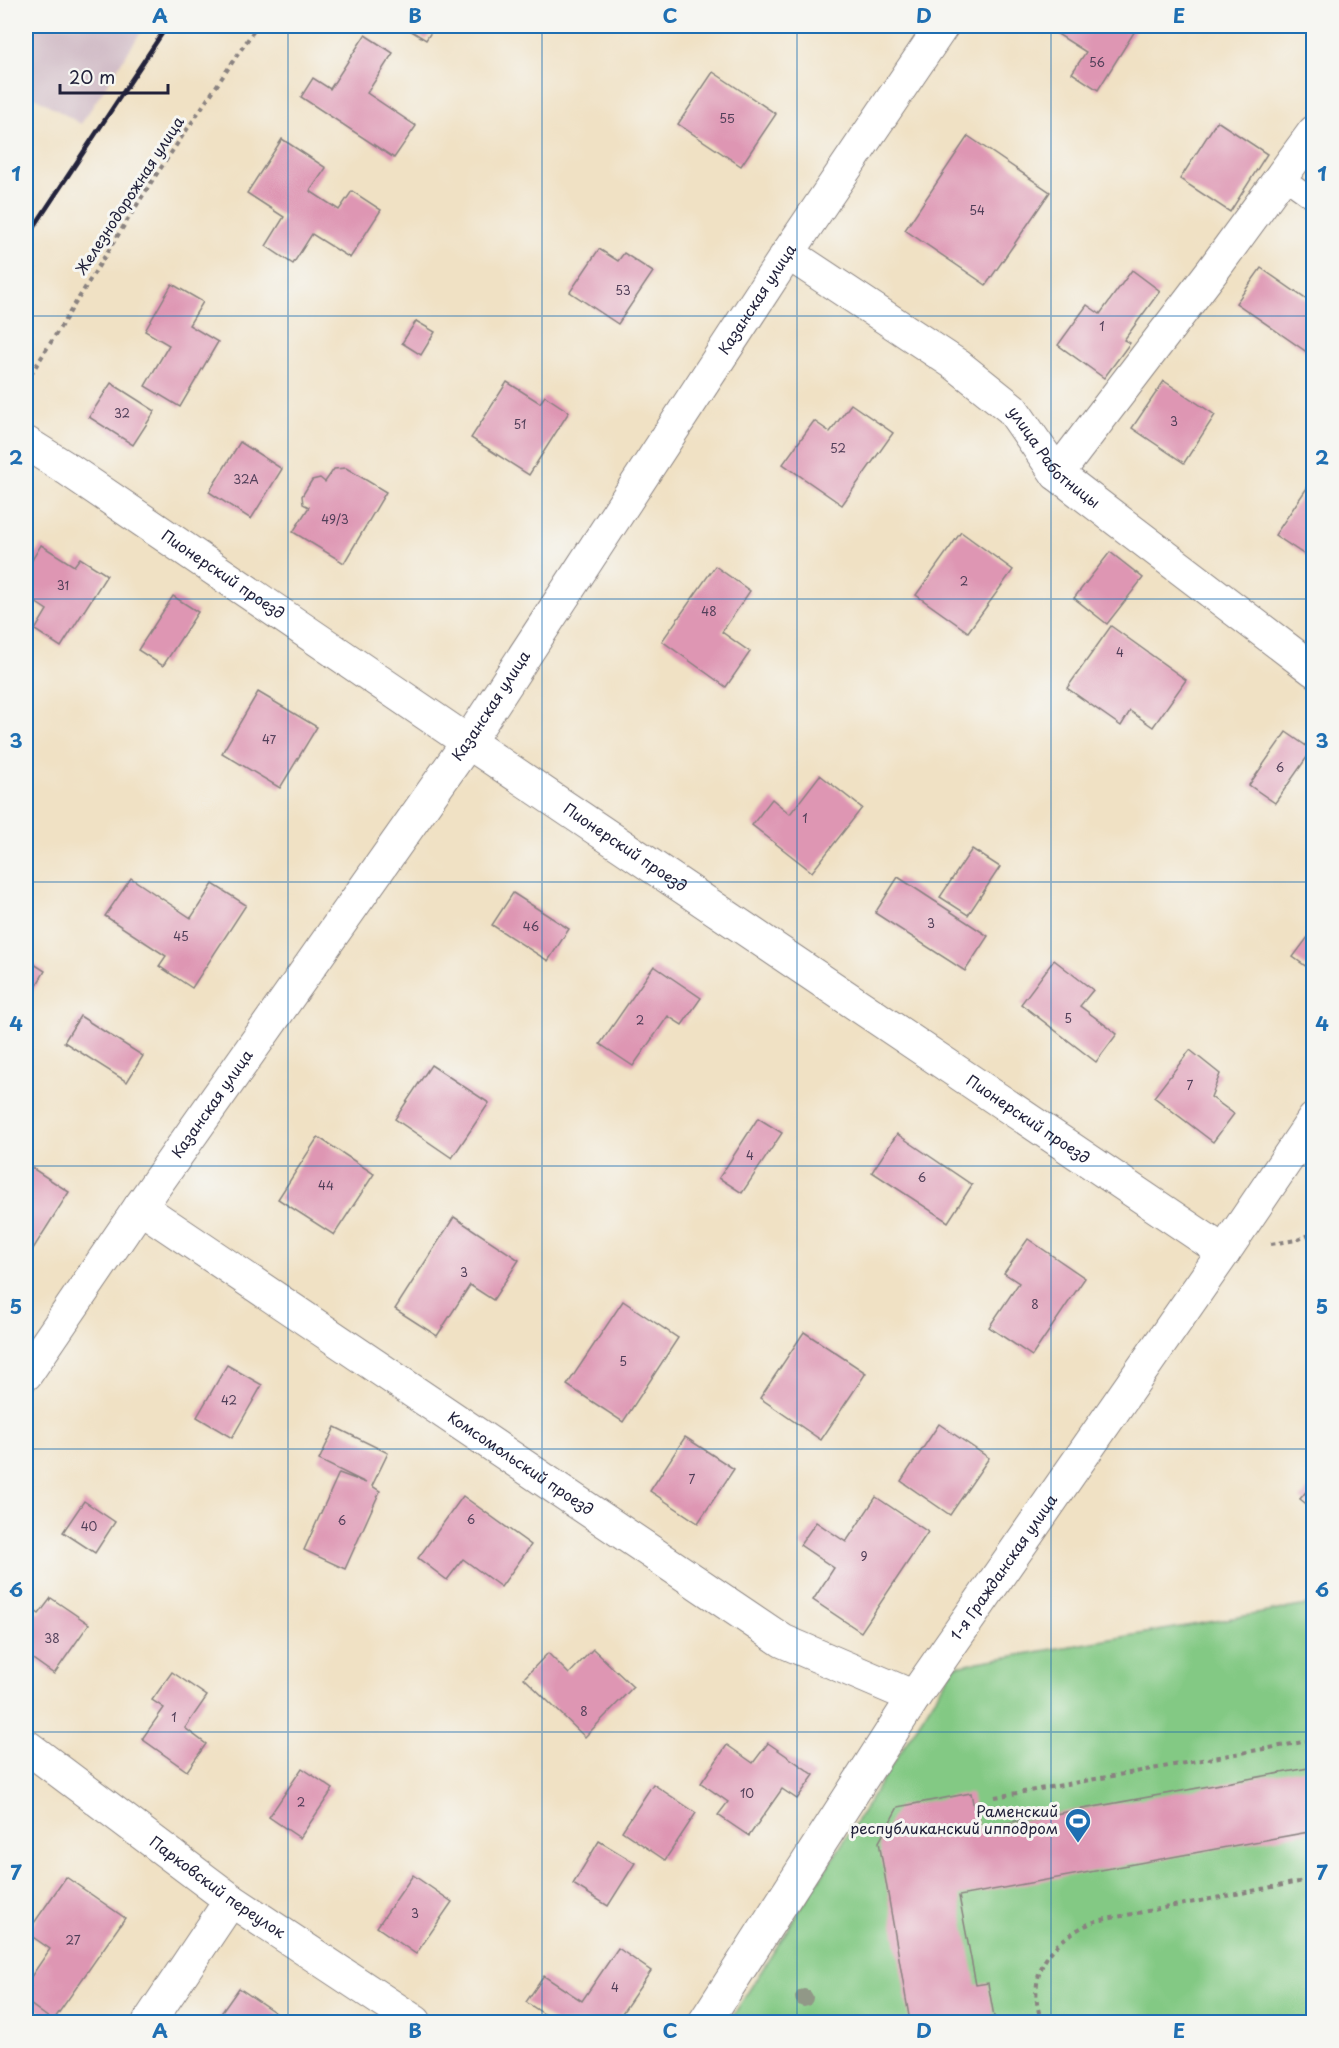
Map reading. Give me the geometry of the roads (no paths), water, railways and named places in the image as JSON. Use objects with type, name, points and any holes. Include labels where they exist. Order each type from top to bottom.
[{"type":"street","name":"Казанская улица","points":[[26,1374],[140,1207],[468,742],[788,253],[942,26]]},
{"type":"street","points":[[1057,474],[1314,132]]},
{"type":"street","name":"улица Работницы","points":[[788,253],[957,365],[1012,409],[1057,474],[1314,670]]},
{"type":"street","name":"Пионерский проезд","points":[[26,443],[1224,1252]]},
{"type":"street","name":"1-я Гражданская улица","points":[[705,2022],[914,1697],[1314,1119]]},
{"type":"street","name":"Комсомольский проезд","points":[[140,1207],[783,1641],[914,1697]]},
{"type":"street","name":"Парковский переулок","points":[[26,1746],[231,1900],[415,2022]]},
{"type":"street","points":[[149,2022],[231,1900]]},
{"type":"lane","points":[[1282,177],[1314,200]]},
{"type":"railway","points":[[26,239],[167,26]]},
{"type":"place","name":"Раменский республиканский ипподром","points":[[1078,1844]]}]
